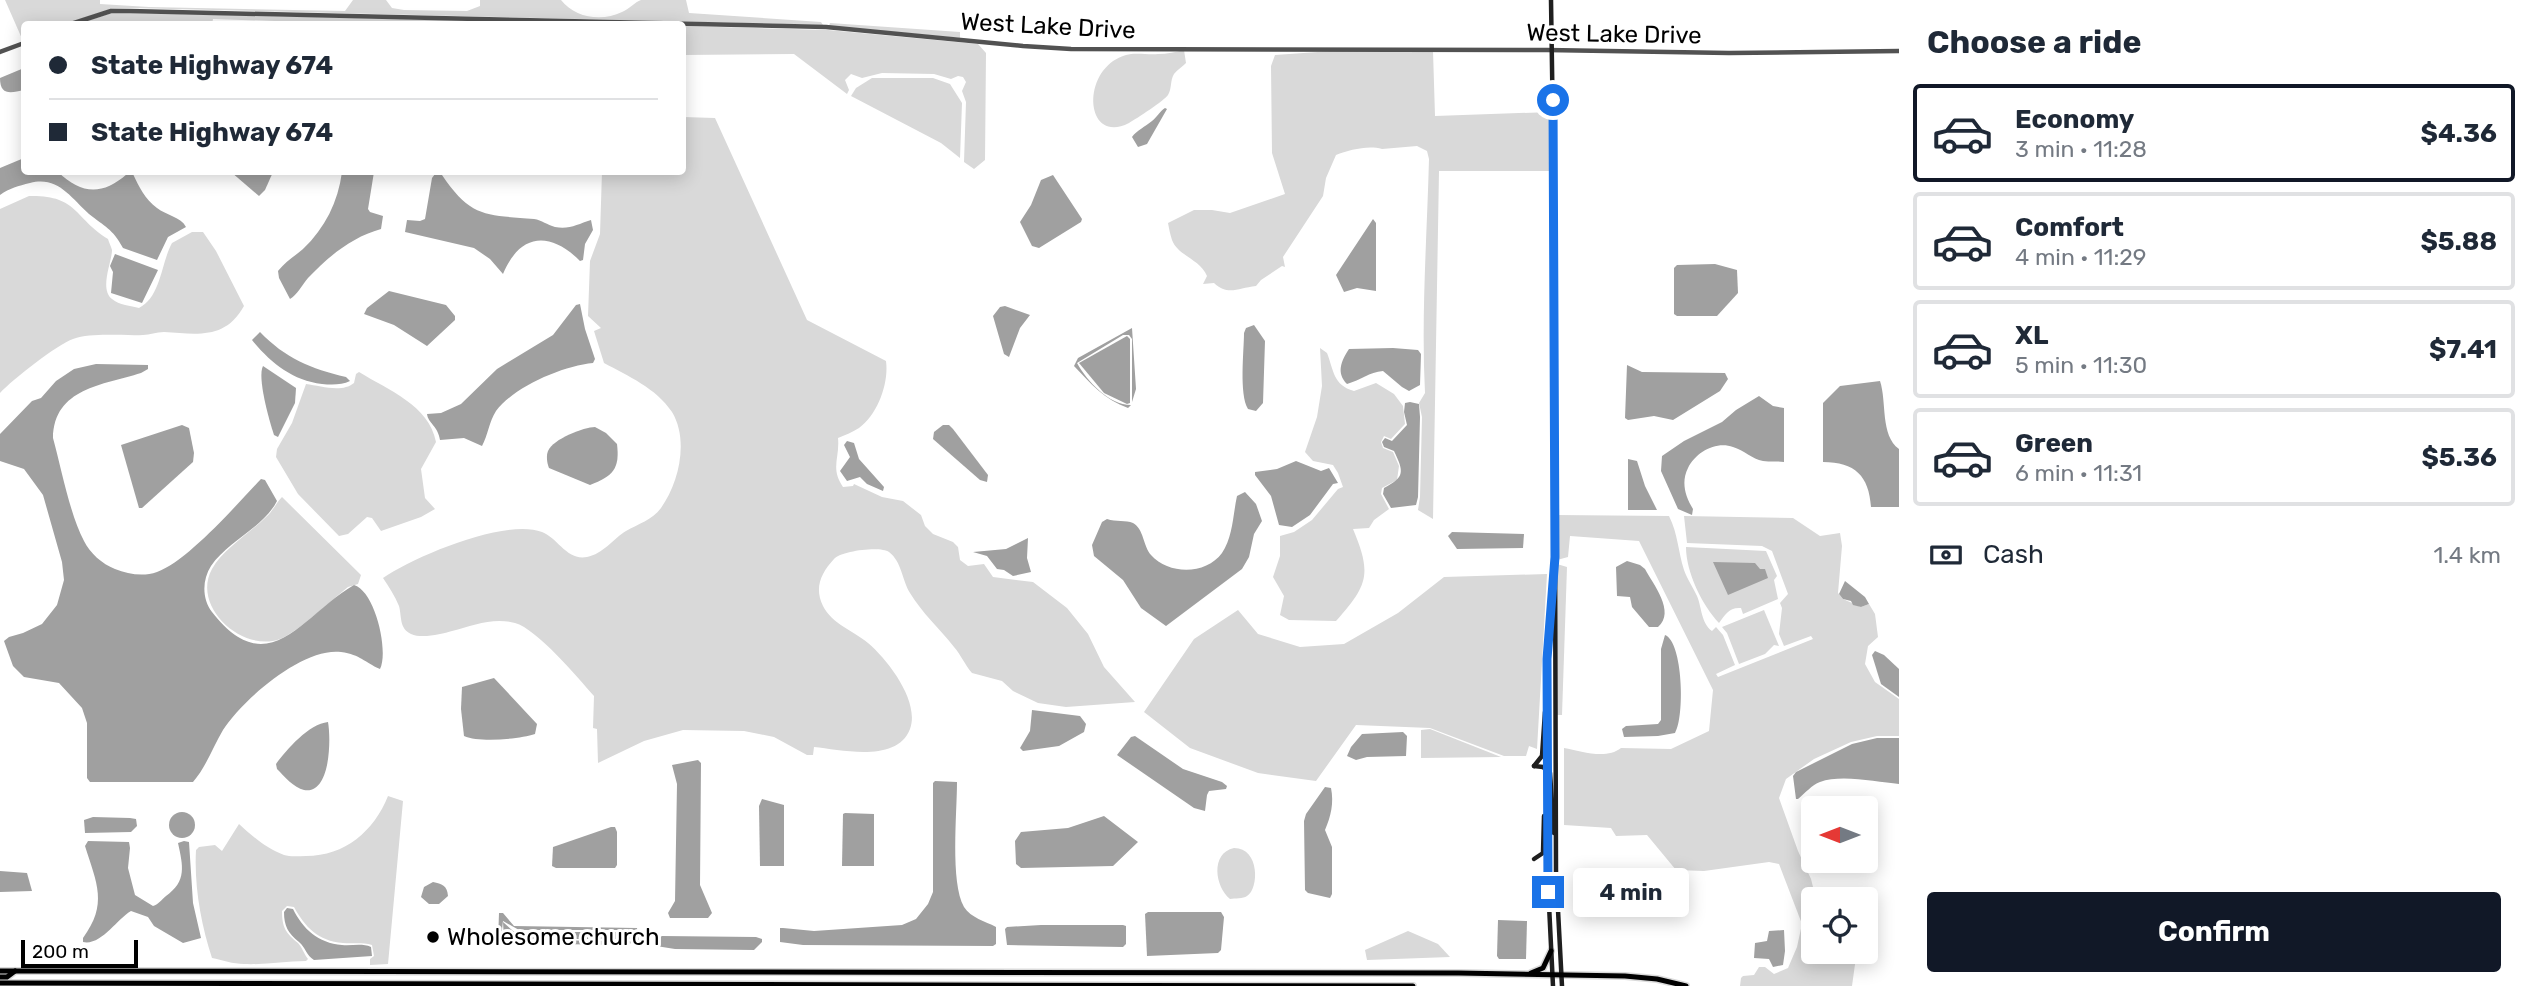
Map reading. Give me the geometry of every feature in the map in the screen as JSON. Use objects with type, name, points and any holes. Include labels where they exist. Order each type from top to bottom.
[{"type":"main road","points":[[1551,0],[1556,841],[1562,986]]},
{"type":"main road","points":[[1553,986],[1548,866],[1547,659],[1555,557]]},
{"type":"main road","points":[[1534,766],[1542,756],[1543,719],[1547,703]]},
{"type":"main road","points":[[1534,766],[1547,769]]},
{"type":"main road","points":[[1534,766],[1544,771],[1547,777]]},
{"type":"main road","points":[[1547,769],[1551,778],[1552,829],[1556,841]]},
{"type":"main road","points":[[1547,805],[1544,814],[1543,853],[1534,859],[1548,866]]},
{"type":"main road","points":[[1527,974],[1543,968],[1551,951]]},
{"type":"main road","points":[[0,971],[1527,974],[1640,977],[1686,986]]},
{"type":"main road","points":[[0,977],[7,977],[15,971]]},
{"type":"main road","points":[[723,972],[723,985]]},
{"type":"main road","points":[[0,983],[1413,986]]},
{"type":"street","name":"West Lake Drive","points":[[80,21],[111,11],[130,10],[573,21]]},
{"type":"street","name":"West Lake Drive","points":[[686,24],[870,30],[1023,47],[1071,49],[1729,53],[1899,51]]},
{"type":"street","points":[[0,52],[21,44]]},
{"type":"shaded area","points":[[5,0],[100,0],[100,4],[149,7],[345,11],[353,0],[386,0],[392,8],[404,10],[467,11],[480,6],[480,0],[561,0],[581,14],[606,17],[622,12],[641,0],[686,0],[689,13],[821,22],[823,25],[130,8],[111,9],[74,21],[21,21],[21,36]]},
{"type":"shaded area","points":[[112,13],[487,21],[213,19],[87,21]]},
{"type":"shaded area","points":[[830,23],[960,32],[960,38],[829,26]]},
{"type":"shaded area","points":[[686,26],[828,30],[978,44],[986,53],[985,160],[974,169],[964,162],[966,102],[962,91],[966,82],[963,77],[951,79],[934,74],[882,73],[862,78],[851,74],[845,80],[849,90],[847,94],[794,54],[686,55]]},
{"type":"shaded area","points":[[1184,50],[1186,63],[1174,74],[1166,97],[1129,123],[1114,127],[1103,124],[1096,115],[1093,102],[1101,74],[1111,63],[1130,54],[1165,54]]},
{"type":"shaded area","points":[[1332,51],[1433,51],[1435,116],[1551,112],[1552,171],[1439,171],[1433,519],[1418,510],[1422,417],[1419,403],[1425,393],[1427,151],[1417,146],[1371,148],[1336,155],[1326,178],[1323,196],[1283,257],[1285,267],[1282,266],[1256,286],[1229,290],[1214,283],[1203,284],[1207,276],[1204,270],[1175,245],[1168,223],[1194,210],[1230,213],[1285,194],[1272,153],[1271,66],[1275,55]]},
{"type":"shaded area","points":[[21,69],[21,90],[7,92],[0,84],[0,78]]},
{"type":"shaded area","points":[[872,78],[933,78],[950,84],[962,103],[960,158],[941,143],[851,96],[856,88]]},
{"type":"shaded area","points":[[1167,109],[1147,144],[1138,147],[1132,137]]},
{"type":"shaded area","points":[[686,117],[715,118],[807,320],[886,361],[884,388],[872,415],[859,428],[838,438],[836,468],[843,487],[854,484],[882,497],[903,501],[921,515],[925,526],[933,534],[953,542],[958,547],[960,560],[968,566],[984,564],[993,577],[1033,582],[1067,608],[1088,634],[1104,667],[1135,702],[1066,707],[1038,703],[1013,691],[1002,681],[972,673],[915,600],[893,556],[878,549],[838,556],[822,575],[819,593],[827,612],[876,651],[893,671],[907,695],[912,718],[910,729],[903,740],[893,747],[881,750],[853,752],[814,747],[813,755],[807,755],[774,737],[744,731],[683,730],[644,741],[598,763],[597,729],[593,728],[594,696],[557,655],[524,627],[507,621],[491,621],[426,636],[407,632],[399,606],[383,578],[398,569],[438,550],[506,530],[526,529],[542,532],[574,556],[587,557],[598,553],[626,531],[653,516],[661,508],[673,486],[681,448],[677,423],[672,412],[658,396],[641,383],[604,363],[594,331],[601,328],[588,316],[590,261],[600,234],[602,175],[686,175]]},
{"type":"shaded area","points":[[21,159],[21,175],[62,175],[75,185],[92,190],[109,186],[126,175],[134,175],[153,204],[186,227],[168,237],[157,260],[123,248],[112,232],[56,185],[48,182],[30,183],[0,195],[0,168]]},
{"type":"shaded area","points":[[234,175],[272,175],[259,196]]},
{"type":"shaded area","points":[[341,175],[374,175],[368,209],[383,216],[381,229],[360,237],[333,255],[290,299],[278,271],[311,241],[324,223],[337,194]]},
{"type":"shaded area","points":[[434,175],[442,175],[471,207],[491,215],[537,220],[560,228],[591,220],[593,230],[585,244],[583,260],[580,261],[558,245],[537,241],[518,250],[503,274],[490,259],[474,248],[405,232],[407,220],[425,219]]},
{"type":"shaded area","points":[[1053,175],[1082,219],[1039,248],[1032,246],[1020,222],[1031,205],[1041,180]]},
{"type":"shaded area","points":[[29,196],[57,199],[66,203],[108,239],[112,250],[107,289],[108,295],[115,301],[139,308],[146,303],[156,288],[172,243],[192,232],[203,232],[216,251],[244,306],[228,325],[219,330],[199,334],[164,332],[73,339],[35,363],[0,393],[0,209]]},
{"type":"shaded area","points":[[1373,219],[1376,223],[1376,291],[1357,288],[1344,292],[1336,275]]},
{"type":"shaded area","points":[[115,254],[158,270],[142,303],[111,293],[113,272],[110,266]]},
{"type":"shaded area","points":[[1715,264],[1737,270],[1738,293],[1717,316],[1674,314],[1674,268],[1677,265]]},
{"type":"shaded area","points":[[389,291],[446,305],[455,320],[427,346],[394,325],[364,314],[367,308]]},
{"type":"shaded area","points":[[580,304],[595,359],[593,363],[554,373],[515,393],[496,411],[482,446],[464,438],[440,440],[427,414],[441,413],[461,404],[497,369],[553,335],[576,305]]},
{"type":"shaded area","points":[[1005,306],[1030,315],[1020,328],[1009,357],[1004,354],[993,316],[1000,307]]},
{"type":"shaded area","points":[[1254,325],[1265,341],[1263,403],[1256,411],[1248,409],[1243,383],[1244,333],[1246,328]]},
{"type":"shaded area","points":[[1132,328],[1136,389],[1132,402],[1132,339],[1129,335],[1123,335],[1077,363],[1100,391],[1115,401],[1131,405],[1128,408],[1105,396],[1074,366],[1078,358]]},
{"type":"shaded area","points":[[260,332],[279,349],[299,361],[346,377],[350,381],[322,384],[301,379],[275,363],[252,340]]},
{"type":"shaded area","points":[[1127,336],[1130,339],[1130,403],[1127,404],[1104,393],[1079,363]]},
{"type":"shaded area","points":[[1320,348],[1327,353],[1333,371],[1342,385],[1354,391],[1376,383],[1394,394],[1403,406],[1405,424],[1391,439],[1384,436],[1381,442],[1383,448],[1393,452],[1399,466],[1397,480],[1382,488],[1381,494],[1389,509],[1374,520],[1369,528],[1353,529],[1364,568],[1364,578],[1355,598],[1336,621],[1289,620],[1280,615],[1284,596],[1273,577],[1280,556],[1280,536],[1294,532],[1312,520],[1338,489],[1343,487],[1333,465],[1313,461],[1305,452],[1317,417],[1322,386]]},
{"type":"shaded area","points":[[1349,349],[1418,350],[1421,354],[1420,385],[1409,391],[1383,371],[1347,384],[1344,380],[1341,367]]},
{"type":"shaded area","points":[[96,364],[148,365],[148,369],[141,373],[83,391],[62,408],[56,421],[53,438],[70,505],[84,541],[97,558],[110,567],[125,572],[141,575],[157,572],[197,544],[261,479],[265,480],[277,501],[263,519],[211,566],[204,589],[212,612],[232,633],[251,643],[269,643],[302,626],[354,585],[368,598],[378,622],[383,649],[380,669],[358,657],[341,652],[309,658],[292,667],[244,704],[223,730],[193,782],[90,782],[87,778],[87,723],[82,708],[59,683],[24,677],[13,666],[4,641],[42,624],[57,605],[64,580],[62,562],[43,495],[24,469],[0,461],[0,434],[56,381],[74,369]]},
{"type":"shaded area","points":[[1627,365],[1642,372],[1725,373],[1728,379],[1720,391],[1673,420],[1654,416],[1628,420],[1625,418]]},
{"type":"shaded area","points":[[263,366],[296,388],[295,403],[278,437],[274,435],[264,399],[261,379]]},
{"type":"shaded area","points":[[359,372],[406,400],[425,418],[432,429],[436,442],[421,469],[425,498],[435,509],[421,517],[381,531],[372,518],[367,517],[348,534],[339,536],[298,494],[276,457],[277,449],[292,423],[306,384],[344,388],[354,383]]},
{"type":"shaded area","points":[[1880,381],[1886,427],[1893,443],[1899,449],[1899,507],[1871,507],[1867,487],[1858,473],[1844,465],[1823,462],[1823,403],[1840,386]]},
{"type":"shaded area","points":[[1759,396],[1773,406],[1784,408],[1784,462],[1759,460],[1737,448],[1727,446],[1707,449],[1696,457],[1686,473],[1685,489],[1693,509],[1692,515],[1678,509],[1661,471],[1662,456],[1684,441],[1722,422]]},
{"type":"shaded area","points":[[1405,403],[1419,404],[1418,497],[1416,505],[1391,508],[1383,494],[1384,488],[1396,481],[1401,469],[1394,451],[1384,447],[1382,442],[1385,438],[1392,441],[1407,425]]},
{"type":"shaded area","points":[[182,425],[189,428],[193,462],[139,508],[121,445]]},
{"type":"shaded area","points":[[943,425],[949,425],[953,429],[988,475],[987,482],[980,480],[933,439],[934,432]]},
{"type":"shaded area","points":[[595,427],[617,444],[616,466],[609,475],[590,485],[549,468],[548,451],[556,442],[569,434]]},
{"type":"shaded area","points":[[847,441],[854,443],[859,459],[884,487],[883,491],[867,484],[860,477],[847,481],[840,471],[850,457],[844,445]]},
{"type":"shaded area","points":[[1628,459],[1637,461],[1657,510],[1628,510]]},
{"type":"shaded area","points":[[1296,461],[1321,471],[1329,468],[1338,483],[1333,484],[1310,515],[1292,527],[1279,525],[1271,496],[1255,472],[1277,469]]},
{"type":"shaded area","points":[[1245,492],[1256,504],[1262,521],[1254,534],[1249,557],[1242,569],[1166,626],[1141,608],[1123,580],[1094,556],[1092,545],[1102,522],[1107,519],[1130,522],[1137,526],[1151,555],[1167,566],[1187,570],[1207,565],[1226,547],[1237,496]]},
{"type":"shaded area","points":[[282,497],[361,575],[358,584],[348,587],[287,636],[266,642],[237,633],[224,624],[209,598],[207,583],[212,569],[223,555],[268,515]]},
{"type":"shaded area","points":[[1556,515],[1669,516],[1684,570],[1697,596],[1704,620],[1708,628],[1712,631],[1716,627],[1723,635],[1735,665],[1716,674],[1718,677],[1813,639],[1811,636],[1784,646],[1779,634],[1782,608],[1780,603],[1788,594],[1772,551],[1762,546],[1687,543],[1684,516],[1793,518],[1820,536],[1840,533],[1842,546],[1838,593],[1843,599],[1861,607],[1869,604],[1875,614],[1878,637],[1868,646],[1865,664],[1875,682],[1899,699],[1899,736],[1877,736],[1851,742],[1814,759],[1786,779],[1779,798],[1801,857],[1801,873],[1808,873],[1813,887],[1801,887],[1801,921],[1779,864],[1769,862],[1704,871],[1676,870],[1647,835],[1616,836],[1611,828],[1564,825],[1564,748],[1601,754],[1615,752],[1621,748],[1671,749],[1709,731],[1713,690],[1639,541],[1570,536],[1568,557],[1557,560]]},
{"type":"shaded area","points":[[1452,532],[1524,534],[1523,548],[1457,549],[1448,536]]},
{"type":"shaded area","points":[[1028,538],[1027,558],[1031,572],[1013,576],[997,569],[987,556],[973,552],[1006,549]]},
{"type":"shaded area","points":[[1686,547],[1766,551],[1777,576],[1774,580],[1778,599],[1743,614],[1741,608],[1733,609],[1719,623],[1696,588]]},
{"type":"shaded area","points":[[1627,561],[1645,569],[1661,598],[1665,614],[1658,627],[1649,627],[1632,607],[1630,597],[1617,596],[1616,567]]},
{"type":"shaded area","points":[[1713,562],[1755,563],[1760,569],[1765,569],[1768,578],[1728,595]]},
{"type":"shaded area","points":[[1557,564],[1567,567],[1562,715],[1557,715]]},
{"type":"shaded area","points":[[1547,574],[1537,749],[1529,746],[1526,756],[1504,756],[1430,728],[1356,725],[1316,781],[1258,773],[1190,748],[1144,712],[1194,639],[1238,610],[1258,634],[1300,647],[1344,644],[1398,613],[1444,577]]},
{"type":"shaded area","points":[[1845,581],[1865,597],[1869,604],[1861,607],[1843,599],[1839,594]]},
{"type":"shaded area","points":[[1764,610],[1779,646],[1774,645],[1765,654],[1739,664],[1722,627]]},
{"type":"shaded area","points":[[1665,635],[1676,651],[1679,665],[1681,697],[1675,733],[1624,737],[1622,729],[1626,726],[1658,724],[1661,720],[1661,649]]},
{"type":"shaded area","points":[[1875,651],[1884,655],[1899,669],[1899,697],[1881,684],[1872,655]]},
{"type":"shaded area","points":[[494,678],[537,724],[535,734],[500,740],[464,736],[462,687]]},
{"type":"shaded area","points":[[1032,710],[1080,716],[1086,724],[1084,732],[1059,746],[1023,751],[1020,748],[1030,731]]},
{"type":"shaded area","points":[[328,722],[329,752],[324,775],[320,784],[313,789],[300,789],[277,769],[276,764],[306,732]]},
{"type":"shaded area","points":[[1430,729],[1501,757],[1421,758],[1421,730]]},
{"type":"shaded area","points":[[1403,732],[1407,736],[1406,756],[1367,757],[1356,760],[1347,756],[1362,734]]},
{"type":"shaded area","points":[[1135,736],[1183,769],[1222,782],[1227,786],[1226,789],[1209,791],[1205,811],[1194,808],[1117,755],[1131,737]]},
{"type":"shaded area","points":[[1877,738],[1899,738],[1899,784],[1829,780],[1817,783],[1796,799],[1793,776],[1796,772],[1852,744]]},
{"type":"shaded area","points":[[698,760],[701,763],[700,885],[712,913],[708,918],[670,918],[668,913],[675,901],[677,784],[672,765]]},
{"type":"shaded area","points":[[935,781],[957,782],[956,865],[960,896],[970,914],[996,927],[996,944],[803,945],[780,942],[780,928],[814,931],[902,925],[916,919],[928,904],[933,892]]},
{"type":"shaded area","points":[[1325,787],[1331,788],[1332,799],[1325,830],[1332,847],[1330,898],[1305,890],[1304,821]]},
{"type":"shaded area","points":[[388,796],[403,801],[388,964],[370,965],[370,959],[374,956],[372,945],[334,942],[319,936],[308,927],[294,907],[287,906],[282,911],[284,926],[301,946],[308,959],[306,961],[244,964],[212,958],[197,891],[196,850],[199,847],[215,845],[222,851],[239,824],[254,838],[284,855],[306,856],[333,852],[366,830],[375,820]]},
{"type":"shaded area","points":[[762,799],[784,805],[784,866],[760,866],[759,806]]},
{"type":"shaded area","points":[[182,812],[191,816],[195,825],[191,834],[182,838],[173,834],[169,825],[173,816]]},
{"type":"shaded area","points":[[845,813],[874,814],[874,866],[842,866]]},
{"type":"shaded area","points":[[1104,816],[1138,842],[1113,866],[1021,868],[1016,864],[1015,841],[1021,832],[1068,828]]},
{"type":"shaded area","points":[[93,817],[136,819],[137,826],[131,832],[85,833],[84,820]]},
{"type":"shaded area","points":[[615,827],[617,832],[615,868],[552,866],[553,847]]},
{"type":"shaded area","points":[[88,841],[129,842],[128,868],[135,895],[153,906],[177,885],[182,872],[178,843],[189,842],[193,903],[201,938],[183,943],[154,926],[148,917],[131,911],[96,940],[83,942],[96,915],[98,904],[96,883],[85,846]]},
{"type":"shaded area","points":[[1234,848],[1249,855],[1253,861],[1255,878],[1254,886],[1247,896],[1230,899],[1221,887],[1217,871],[1221,856]]},
{"type":"shaded area","points":[[0,871],[27,873],[32,891],[0,892]]},
{"type":"shaded area","points":[[1618,874],[1666,875],[1668,905],[1618,905]]},
{"type":"shaded area","points":[[433,882],[444,886],[447,892],[448,896],[439,904],[429,904],[421,897],[424,887]]},
{"type":"shaded area","points":[[287,908],[293,909],[307,929],[319,938],[333,944],[371,947],[372,956],[314,960],[287,929],[284,912]]},
{"type":"shaded area","points":[[1221,912],[1224,917],[1221,950],[1218,953],[1147,956],[1145,914]]},
{"type":"shaded area","points":[[499,913],[503,913],[514,926],[637,928],[639,942],[619,945],[498,941]],"holes":[[[503,921],[519,930],[634,930],[635,939],[501,938]]]},
{"type":"shaded area","points":[[1498,920],[1527,921],[1526,959],[1499,959]]},
{"type":"shaded area","points":[[503,922],[513,931],[519,932],[634,932],[634,939],[504,939]]},
{"type":"shaded area","points":[[1123,925],[1126,926],[1126,944],[1123,947],[1007,945],[1007,927]]},
{"type":"shaded area","points":[[1801,929],[1801,964],[1855,964],[1852,986],[1740,986],[1743,976],[1754,975],[1759,967],[1765,967],[1774,974],[1788,968]]},
{"type":"shaded area","points":[[1784,930],[1783,965],[1773,967],[1769,959],[1754,958],[1755,943],[1767,941],[1769,931]]},
{"type":"shaded area","points":[[1408,931],[1438,944],[1450,957],[1367,960],[1365,950]]},
{"type":"shaded area","points":[[662,936],[756,937],[762,939],[762,942],[754,950],[675,949],[656,946],[657,939]]},
{"type":"place","name":"Wholesome church","points":[[433,937]]},
{"type":"route","points":[[1548,892],[1547,659],[1555,557],[1553,100]]}]
